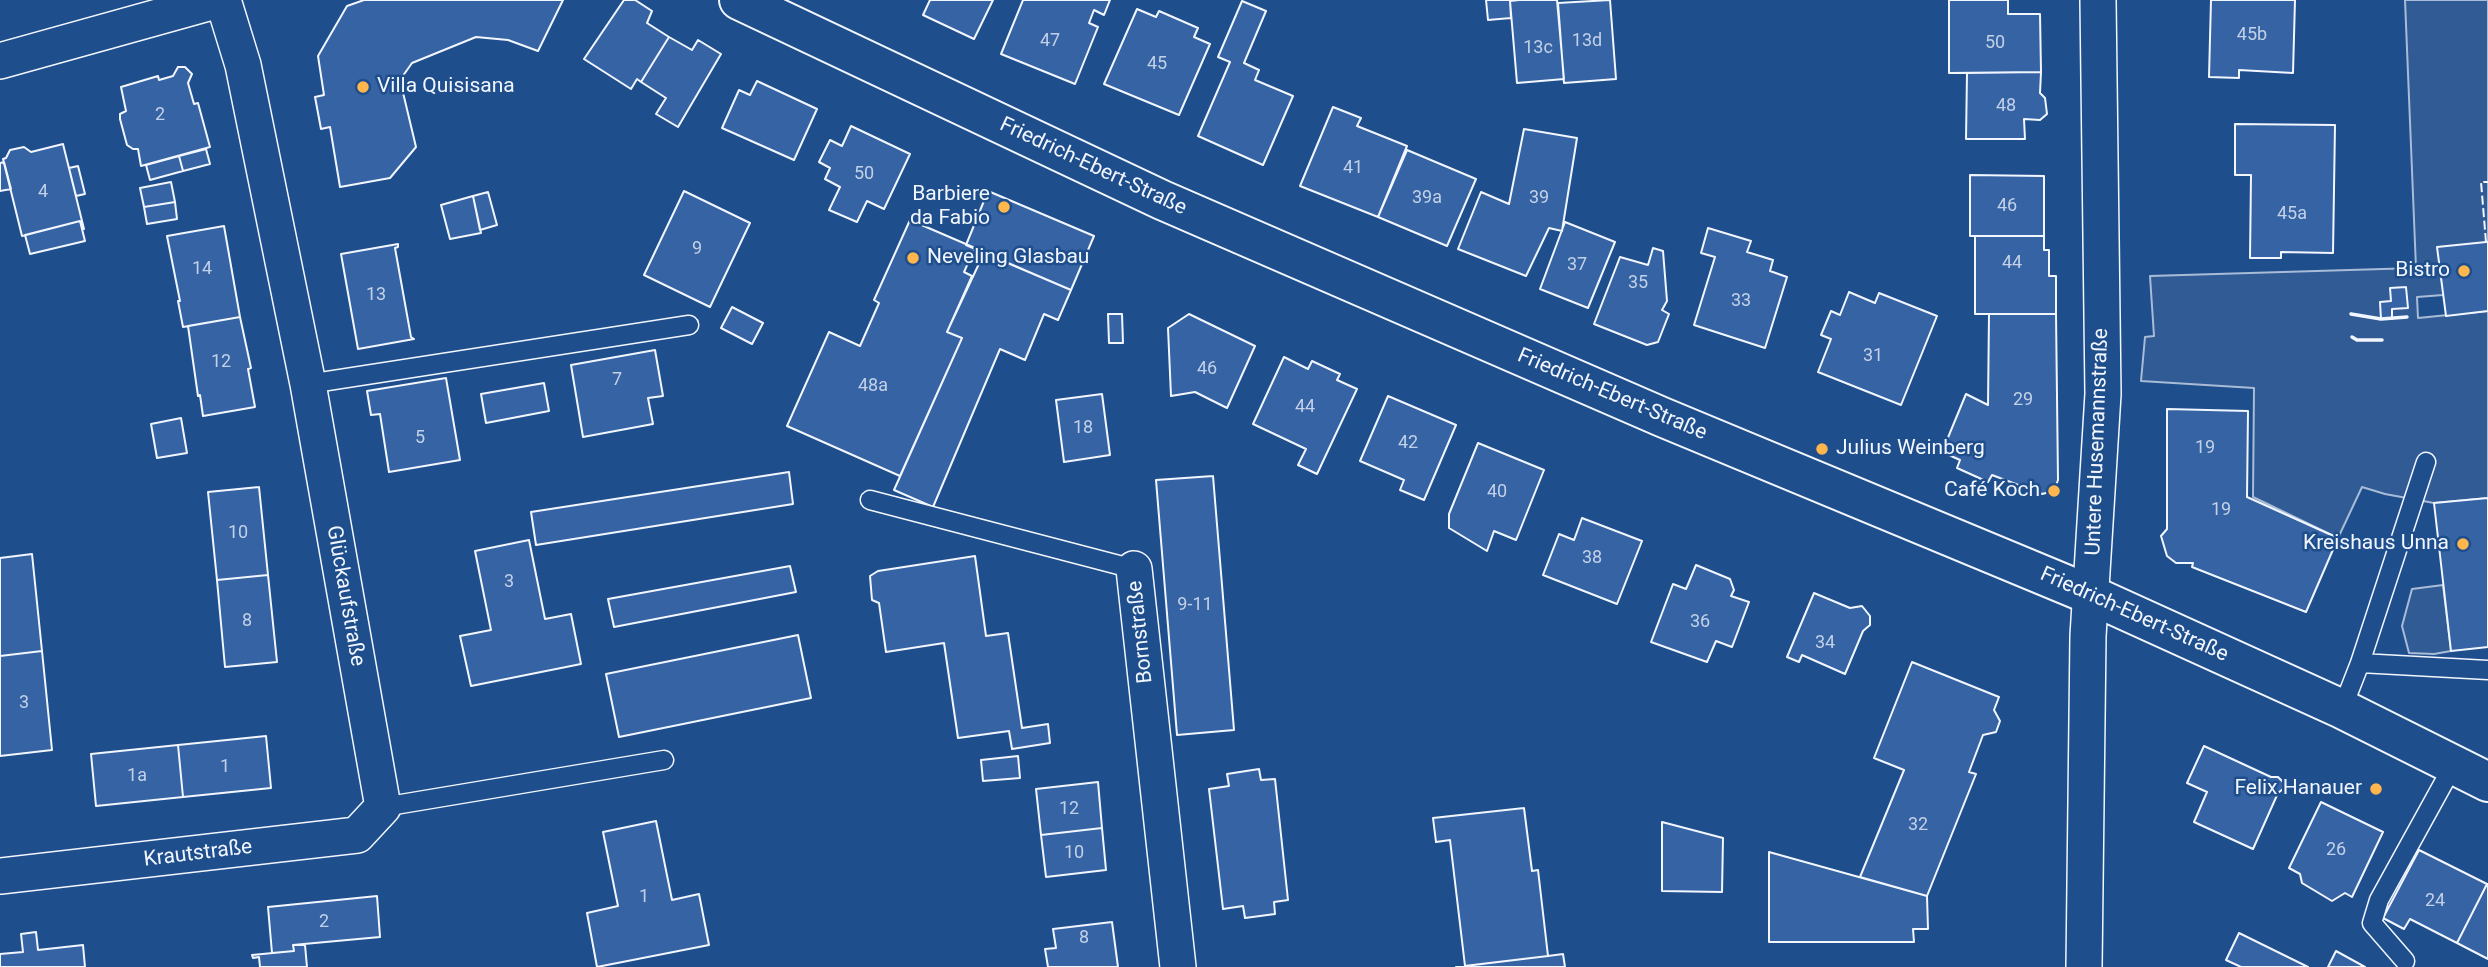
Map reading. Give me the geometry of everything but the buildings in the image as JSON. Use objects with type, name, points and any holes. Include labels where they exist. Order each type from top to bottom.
[{"type":"main road","name":"Friedrich-Ebert-Straße","points":[[739,0],[1162,200],[1662,418],[2091,595],[2342,709],[2488,782]]},
{"type":"street","points":[[0,61],[147,10],[221,0]]},
{"type":"street","name":"Glückaufstraße","points":[[221,0],[243,65],[307,384],[383,807]]},
{"type":"street","name":"Untere Husemannstraße","points":[[2084,967],[2088,663],[2103,394],[2098,0]]},
{"type":"street","name":"Bornstraße","points":[[1135,569],[1178,967]]},
{"type":"street","name":"Krautstraße","points":[[0,876],[357,835],[383,807]]},
{"type":"lane","points":[[307,384],[689,325]]},
{"type":"lane","points":[[2342,709],[2360,663],[2426,462]]},
{"type":"lane","name":"Bornstraße","points":[[870,500],[1135,569]]},
{"type":"lane","points":[[2360,663],[2488,670]]},
{"type":"lane","points":[[383,807],[664,760]]},
{"type":"lane","points":[[2405,961],[2372,923],[2379,900],[2454,764]]},
{"type":"shaded area","points":[[2405,0],[2488,0],[2488,242],[2443,295],[2417,297],[2418,318],[2488,311],[2488,498],[2434,503],[2362,487],[2338,538],[2253,497],[2254,388],[2141,381],[2145,337],[2154,336],[2150,276],[2416,268]]},
{"type":"shaded area","points":[[2443,585],[2451,651],[2434,654],[2409,653],[2402,626],[2412,589]]},
{"type":"fence","points":[[2486,242],[2481,182],[2488,182]]},
{"type":"wall","points":[[2351,314],[2381,319],[2407,317]]},
{"type":"wall","points":[[2352,337],[2357,340],[2382,340]]},
{"type":"place","name":"Villa Quisisana","points":[[363,87]]},
{"type":"place","name":"Barbiere da Fabio","points":[[1004,207]]},
{"type":"place","name":"Neveling Glasbau","points":[[913,258]]},
{"type":"place","name":"Bistro","points":[[2464,271]]},
{"type":"place","name":"Julius Weinberg","points":[[1822,449]]},
{"type":"place","name":"Café Koch","points":[[2054,491]]},
{"type":"place","name":"Kreishaus Unna","points":[[2463,544]]},
{"type":"place","name":"Felix Hanauer","points":[[2376,789]]}]
